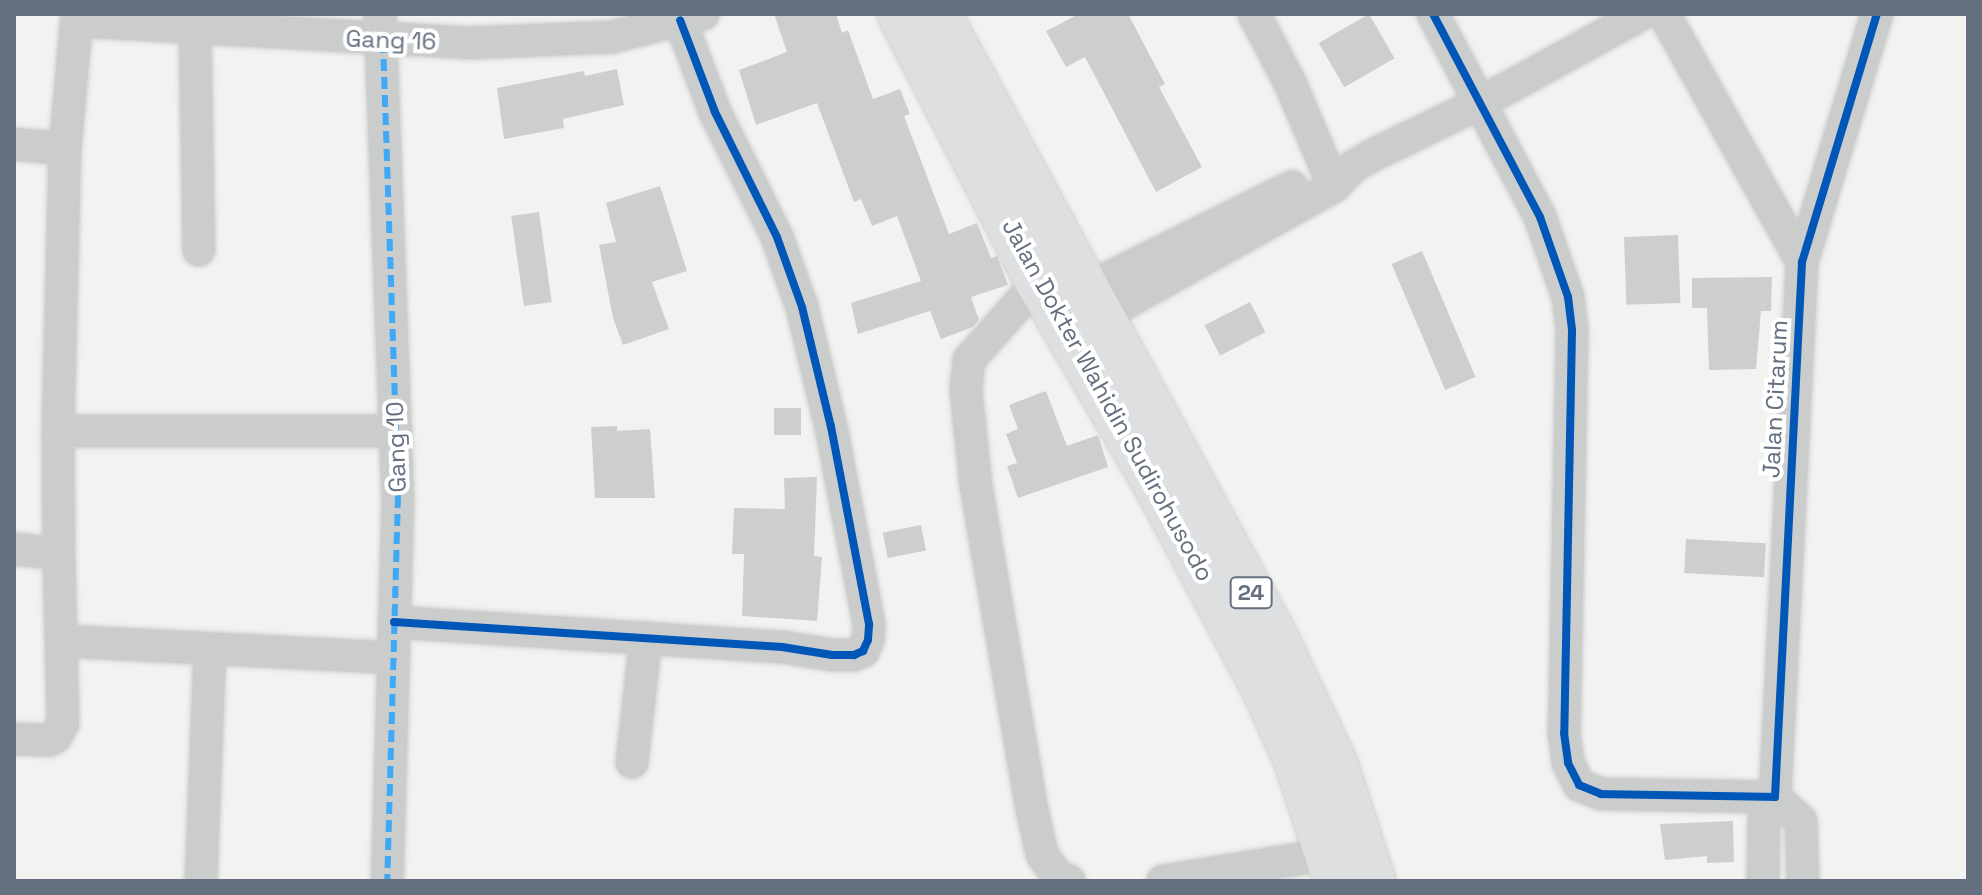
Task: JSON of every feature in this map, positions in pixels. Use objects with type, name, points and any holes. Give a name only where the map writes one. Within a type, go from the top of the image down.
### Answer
[{"type":"highway","name":"Jalan Dokter Wahidin Sudirohusodo","points":[[900,14],[1070,305],[1184,473],[1273,633],[1335,764],[1373,881]]},
{"type":"highway","name":"Jalan Dokter Wahidin Sudirohusodo","points":[[938,14],[1070,305],[1165,500],[1265,690],[1297,762],[1333,867]]},
{"type":"street","points":[[1254,14],[1338,173]]},
{"type":"street","points":[[1433,14],[1540,217],[1568,297],[1572,331],[1564,733],[1568,763],[1579,785],[1601,794],[1775,797],[1801,821],[1803,881]]},
{"type":"street","points":[[1069,881],[1057,876],[1042,854],[1032,809],[976,486],[966,390],[969,360],[1070,305],[1480,103],[1642,14]]},
{"type":"street","points":[[1664,14],[1802,262]]},
{"type":"street","name":"Jalan Citarum","points":[[1763,881],[1764,820],[1775,797],[1802,262],[1877,14]]},
{"type":"street","points":[[394,622],[854,655],[863,651],[869,624],[831,427],[802,307],[777,237],[715,112],[692,17]]},
{"type":"street","name":"Gang 16","points":[[77,18],[195,29],[381,28],[468,43],[612,37],[692,17]]},
{"type":"street","points":[[14,739],[49,740],[61,730],[58,431],[65,149],[77,18]]},
{"type":"street","name":"Gang 10","points":[[381,28],[398,496],[387,881]]},
{"type":"street","points":[[195,29],[199,250]]},
{"type":"street","points":[[14,144],[65,149]]},
{"type":"street","points":[[58,431],[396,431]]},
{"type":"street","points":[[14,549],[59,554]]},
{"type":"street","points":[[632,762],[646,638]]},
{"type":"street","points":[[61,641],[393,658]]},
{"type":"street","points":[[201,881],[210,651]]},
{"type":"street","points":[[1163,881],[1333,867]]},
{"type":"building","points":[[774,14],[836,14],[842,33],[848,30],[873,99],[900,89],[910,114],[904,116],[949,234],[977,223],[991,258],[997,256],[1008,285],[971,297],[979,320],[973,327],[941,339],[930,311],[858,334],[851,303],[921,281],[897,216],[872,226],[861,199],[854,202],[817,103],[756,125],[739,70],[787,52]]},
{"type":"building","points":[[1079,14],[1128,14],[1165,84],[1159,87],[1202,167],[1156,192],[1085,57],[1066,67],[1046,31]]},
{"type":"building","points":[[1369,14],[1394,58],[1344,87],[1319,43]]},
{"type":"building","points":[[617,69],[624,105],[563,119],[564,128],[504,139],[497,88],[584,71],[585,76]]},
{"type":"building","points":[[660,186],[687,271],[652,282],[669,329],[623,345],[613,318],[599,245],[616,242],[606,203]]},
{"type":"building","points":[[539,212],[552,302],[524,306],[511,216]]},
{"type":"building","points":[[1678,235],[1680,303],[1626,305],[1624,237]]},
{"type":"building","points":[[1422,251],[1476,377],[1445,390],[1392,264]]},
{"type":"building","points":[[1772,277],[1771,311],[1761,311],[1756,369],[1709,370],[1707,308],[1692,308],[1692,278]]},
{"type":"building","points":[[1250,302],[1265,332],[1220,355],[1205,325]]},
{"type":"building","points":[[1046,391],[1067,446],[1098,435],[1108,467],[1018,498],[1007,466],[1017,463],[1006,434],[1018,429],[1009,405]]},
{"type":"building","points":[[774,408],[801,408],[801,435],[774,435]]},
{"type":"building","points":[[617,426],[617,431],[650,429],[655,498],[595,498],[591,427]]},
{"type":"building","points":[[817,477],[814,556],[822,557],[817,621],[742,616],[744,554],[732,554],[734,508],[785,509],[784,478]]},
{"type":"building","points":[[921,525],[926,551],[888,558],[883,532]]},
{"type":"building","points":[[1686,539],[1766,543],[1764,577],[1684,573]]},
{"type":"building","points":[[1733,821],[1734,862],[1707,863],[1707,856],[1665,860],[1660,824]]},
{"type":"marked path","points":[[383,41],[398,496],[387,881]]},
{"type":"cycle path","points":[[1433,14],[1540,217],[1568,297],[1572,331],[1564,733],[1568,763],[1579,785],[1601,794],[1775,797],[1802,262],[1877,14]]},
{"type":"cycle path","points":[[394,622],[782,647],[832,655],[854,655],[863,651],[868,640],[869,624],[831,427],[802,307],[777,237],[715,112],[680,20]]}]
